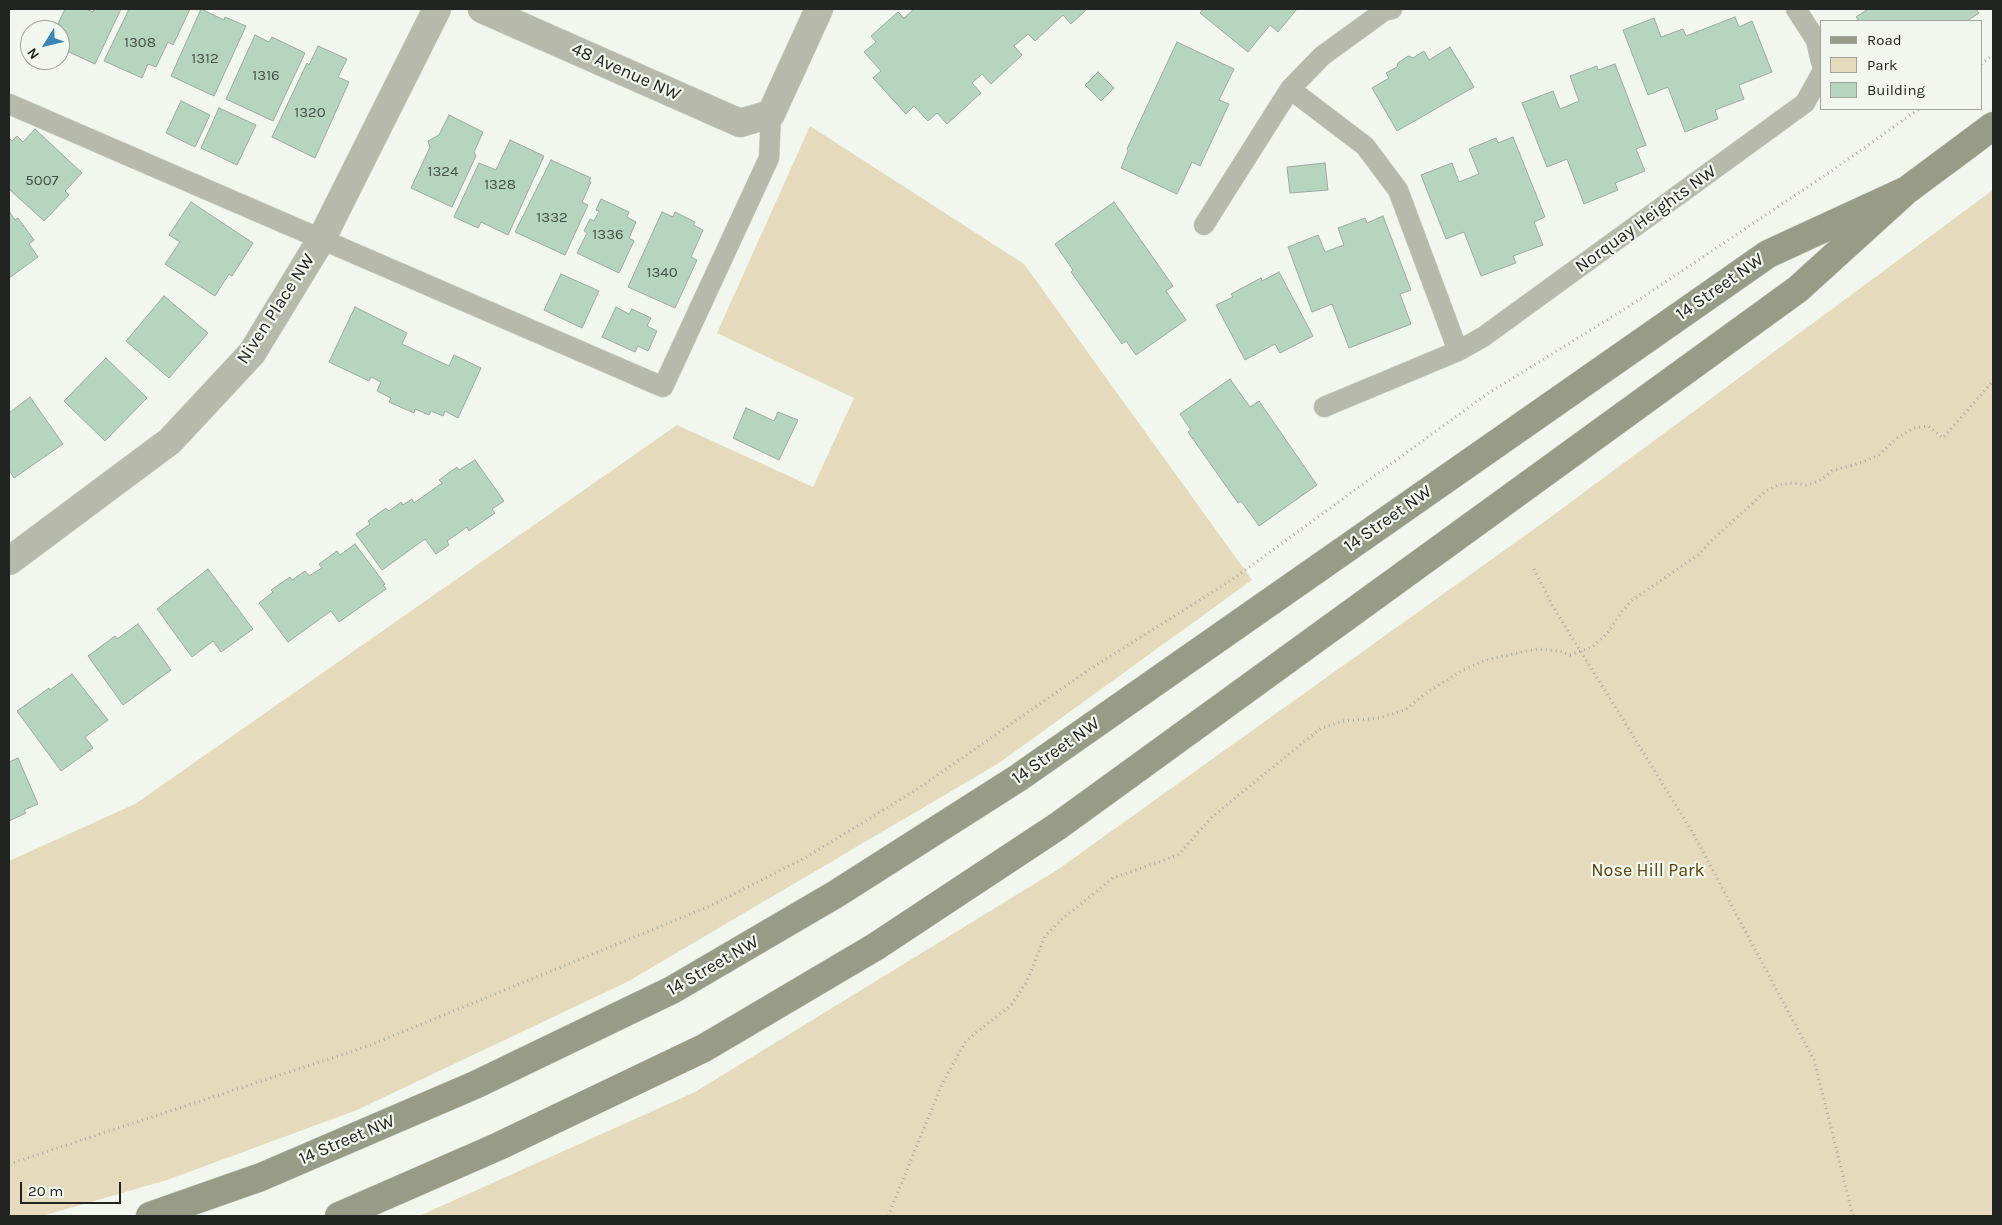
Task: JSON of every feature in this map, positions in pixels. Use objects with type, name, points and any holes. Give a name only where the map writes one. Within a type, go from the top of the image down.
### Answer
[{"type":"main road","name":"14 Street NW","points":[[339,1216],[497,1147],[704,1048],[875,947],[1058,826],[1798,289],[1907,190],[1993,126]]},
{"type":"main road","name":"14 Street NW","points":[[150,1216],[261,1177],[475,1084],[672,990],[828,899],[1018,778],[1768,254],[1907,190]]},
{"type":"street","name":"Niven Place NW","points":[[9,561],[170,441],[252,353],[322,238],[437,9]]},
{"type":"street","name":"48 Avenue NW","points":[[482,9],[740,123],[771,114]]},
{"type":"street","points":[[771,114],[819,9]]},
{"type":"lane","points":[[1204,225],[1290,89],[1322,56],[1384,11],[1392,9]]},
{"type":"lane","points":[[1796,9],[1816,40],[1820,58]]},
{"type":"lane","name":"Norquay Heights NW","points":[[1324,407],[1458,351],[1483,337],[1805,103],[1820,76]]},
{"type":"lane","points":[[1290,89],[1365,146],[1398,190],[1458,351]]},
{"type":"lane","points":[[9,104],[322,238],[663,388],[769,158],[771,114]]},
{"type":"path","points":[[1982,63],[1993,55]]},
{"type":"path","points":[[9,1164],[368,1046],[710,906],[803,859],[916,790],[1090,669],[1230,581],[1487,394],[1628,308],[1830,172],[1918,110]]},
{"type":"path","points":[[888,1216],[943,1082],[966,1041],[1012,1004],[1027,981],[1045,936],[1062,919],[1113,878],[1178,855],[1212,817],[1321,728],[1344,721],[1379,718],[1405,710],[1429,691],[1463,670],[1485,660],[1537,649],[1560,651],[1570,655],[1592,647],[1607,634],[1622,612],[1634,599],[1698,555],[1766,491],[1778,485],[1792,483],[1806,485],[1818,481],[1832,472],[1864,462],[1879,455],[1898,438],[1914,428],[1928,426],[1943,438],[1993,380]]},
{"type":"path","points":[[1534,569],[1555,610],[1693,832],[1814,1060],[1854,1216]]},
{"type":"green space","points":[[810,126],[1024,264],[1252,580],[999,763],[627,982],[357,1110],[167,1180],[42,1216],[9,1216],[9,861],[135,804],[677,425],[813,487],[854,398],[717,333]]},
{"type":"green space","name":"Nose Hill Park","points":[[1993,190],[1993,1216],[419,1216],[695,1092],[1057,870],[1544,522]]},
{"type":"building","points":[[65,9],[86,9],[93,12],[94,9],[121,9],[95,64],[70,53],[70,20],[60,20]]},
{"type":"building","points":[[129,9],[190,9],[173,45],[168,42],[156,67],[148,64],[142,78],[104,61]]},
{"type":"building","points":[[201,9],[224,20],[225,17],[246,26],[214,96],[171,76]]},
{"type":"building","points":[[914,9],[1087,9],[1071,24],[1063,15],[1035,41],[1028,34],[1014,46],[1022,55],[991,84],[982,74],[972,83],[981,93],[947,124],[937,113],[928,121],[914,106],[906,114],[873,78],[881,71],[864,52],[876,42],[871,36],[898,12],[904,18]]},
{"type":"building","points":[[1203,9],[1297,9],[1278,32],[1270,25],[1248,52],[1200,13]]},
{"type":"building","points":[[1868,9],[1976,9],[1979,13],[1968,20],[1858,20],[1856,17]]},
{"type":"building","points":[[1735,17],[1739,27],[1752,21],[1772,72],[1739,85],[1744,99],[1715,110],[1718,119],[1685,132],[1668,87],[1648,95],[1623,30],[1654,18],[1661,37],[1683,29],[1686,36]]},
{"type":"building","points":[[255,35],[269,42],[272,37],[305,53],[273,121],[226,99]]},
{"type":"building","points":[[1177,42],[1234,69],[1219,100],[1229,104],[1200,166],[1192,162],[1177,194],[1121,168],[1128,151],[1127,149]]},
{"type":"building","points":[[318,46],[347,59],[338,77],[349,82],[315,158],[272,137],[307,63],[309,65]]},
{"type":"building","points":[[1450,47],[1474,87],[1397,131],[1372,88],[1389,78],[1386,73],[1397,67],[1398,63],[1408,56],[1413,58],[1424,51],[1429,60]]},
{"type":"building","points":[[1615,64],[1646,145],[1636,149],[1645,171],[1615,183],[1618,190],[1584,204],[1567,159],[1547,167],[1522,103],[1553,91],[1560,109],[1579,101],[1570,76],[1597,66],[1598,70]]},
{"type":"building","points":[[1098,72],[1114,88],[1101,101],[1085,85]]},
{"type":"building","points":[[181,101],[210,115],[195,147],[166,133]]},
{"type":"building","points":[[219,108],[256,125],[237,165],[201,148]]},
{"type":"building","points":[[449,115],[483,132],[474,152],[476,156],[452,207],[411,188],[430,147],[428,141],[439,135]]},
{"type":"building","points":[[35,129],[82,173],[65,191],[69,195],[44,221],[9,189],[9,138],[12,141],[17,136],[23,142]]},
{"type":"building","points":[[1513,137],[1545,217],[1534,222],[1543,245],[1513,256],[1516,263],[1481,276],[1464,232],[1446,239],[1421,175],[1452,163],[1459,182],[1479,174],[1469,149],[1496,138],[1498,143]]},
{"type":"building","points":[[510,140],[544,156],[508,235],[481,222],[478,228],[454,217],[479,163],[496,170]]},
{"type":"building","points":[[551,160],[591,178],[582,202],[588,205],[565,255],[515,232]]},
{"type":"building","points":[[1325,163],[1328,190],[1290,193],[1287,167]]},
{"type":"building","points":[[601,199],[629,212],[627,217],[636,222],[629,238],[634,241],[619,273],[577,253],[587,233],[584,231],[590,219],[594,221],[599,211],[596,210]]},
{"type":"building","points":[[191,202],[253,243],[232,276],[229,274],[215,296],[165,264],[180,242],[169,235]]},
{"type":"building","points":[[1114,202],[1173,286],[1166,291],[1186,320],[1136,355],[1126,341],[1122,344],[1071,272],[1073,270],[1055,244]]},
{"type":"building","points":[[9,211],[15,220],[18,218],[34,240],[29,244],[38,257],[9,278]]},
{"type":"building","points":[[662,212],[673,217],[675,212],[695,222],[693,225],[703,230],[691,257],[697,260],[675,308],[628,287]]},
{"type":"building","points":[[1383,216],[1411,290],[1400,294],[1411,324],[1349,348],[1332,304],[1312,312],[1288,247],[1318,235],[1325,252],[1344,245],[1338,228],[1365,218],[1367,223]]},
{"type":"building","points":[[1279,272],[1313,336],[1280,353],[1275,344],[1245,360],[1216,305],[1233,297],[1231,294],[1261,278],[1262,281]]},
{"type":"building","points":[[561,274],[599,291],[582,328],[544,310]]},
{"type":"building","points":[[164,296],[208,333],[169,378],[126,341]]},
{"type":"building","points":[[355,307],[407,333],[402,344],[449,366],[454,355],[481,368],[458,418],[445,411],[443,416],[431,411],[429,415],[415,409],[414,413],[389,402],[391,398],[377,391],[381,382],[371,377],[369,381],[329,362]]},
{"type":"building","points":[[616,307],[629,314],[632,309],[651,318],[647,326],[657,331],[648,351],[638,346],[635,352],[602,337]]},
{"type":"building","points":[[106,358],[147,398],[105,441],[64,401]]},
{"type":"building","points":[[1230,379],[1250,407],[1259,401],[1317,485],[1259,526],[1241,501],[1238,503],[1188,432],[1191,430],[1180,414]]},
{"type":"building","points":[[30,397],[63,444],[14,478],[9,470],[9,413]]},
{"type":"building","points":[[746,408],[774,421],[778,412],[798,420],[779,460],[733,438]]},
{"type":"building","points":[[475,460],[504,501],[492,509],[495,513],[469,531],[467,527],[447,541],[449,545],[436,554],[425,539],[382,570],[356,534],[370,524],[368,521],[386,508],[389,511],[401,502],[403,505],[412,499],[414,503],[442,483],[439,480],[457,467],[459,470]]},
{"type":"building","points":[[355,544],[385,584],[383,585],[386,589],[339,622],[331,611],[288,642],[259,603],[273,592],[271,590],[290,577],[292,580],[305,571],[309,576],[322,568],[319,564],[337,551],[340,555]]},
{"type":"building","points":[[208,569],[253,629],[221,652],[213,641],[192,657],[157,609]]},
{"type":"building","points":[[138,624],[171,670],[123,705],[88,656],[115,636],[117,639]]},
{"type":"building","points":[[72,674],[108,720],[85,737],[93,748],[61,771],[17,711]]},
{"type":"building","points":[[18,758],[38,804],[24,810],[26,813],[9,821],[9,762]]}]
